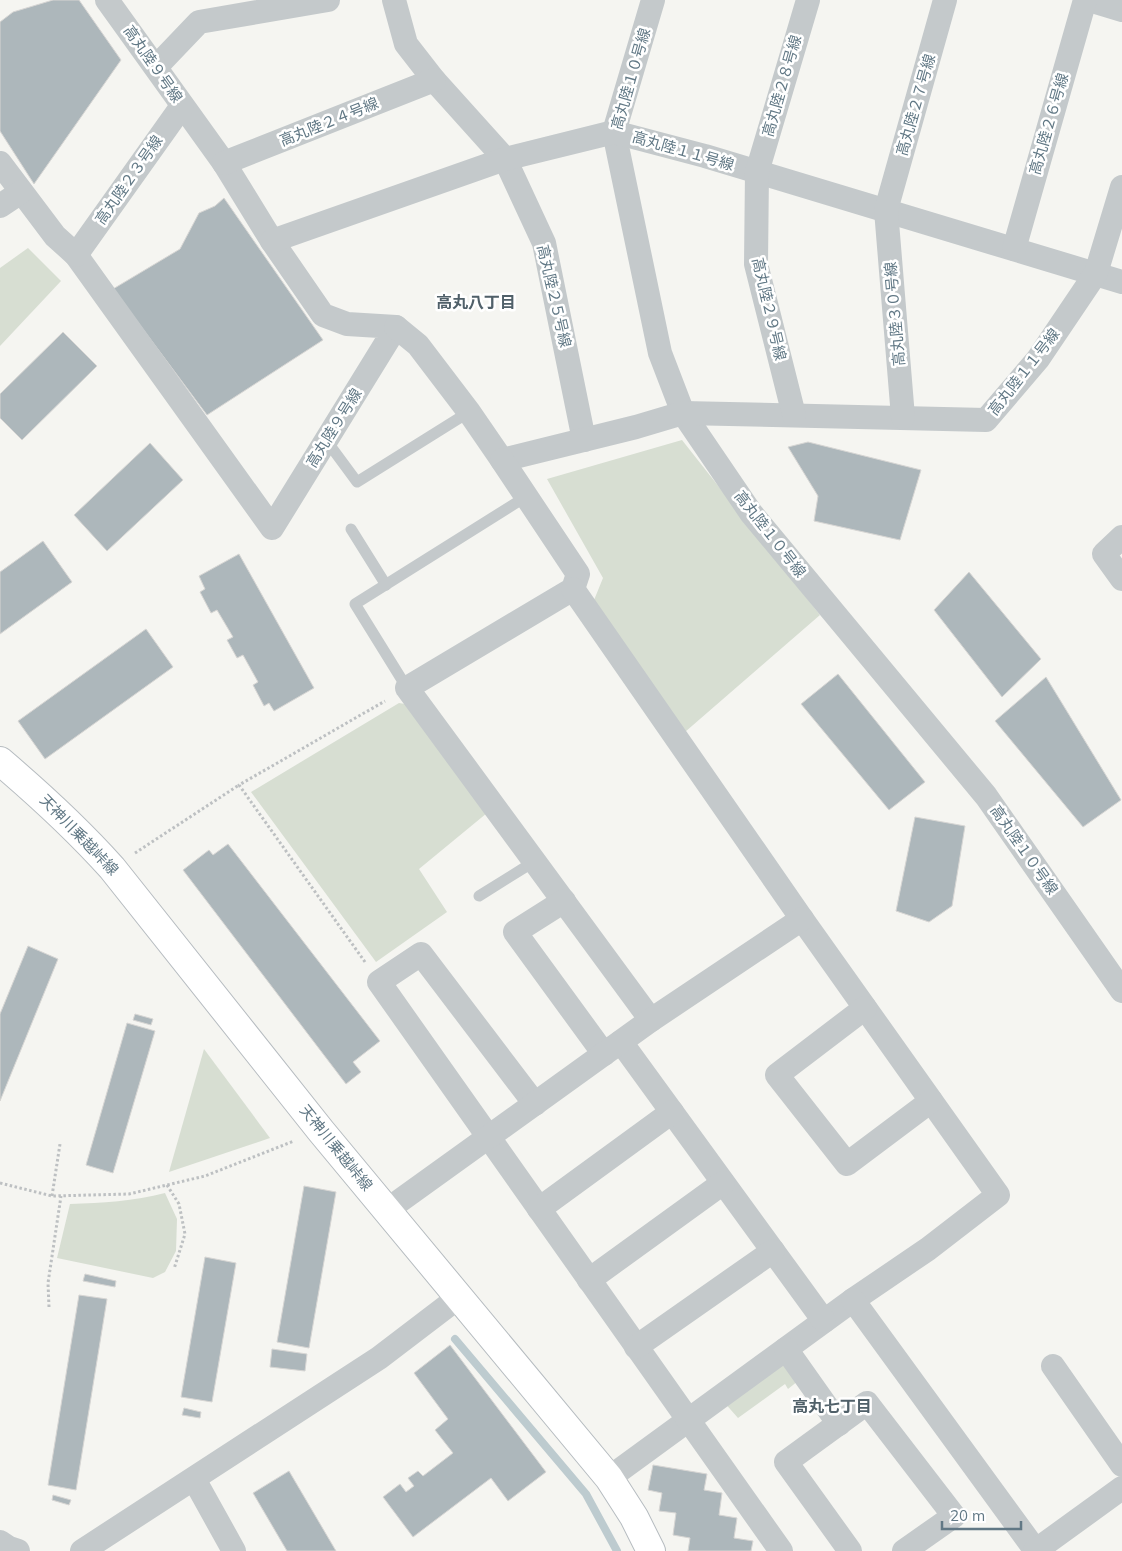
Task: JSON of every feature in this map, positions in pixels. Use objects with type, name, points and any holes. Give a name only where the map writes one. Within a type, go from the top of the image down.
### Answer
[{"type":"street","name":"高丸陸９号線","points":[[0,163],[55,236],[76,255],[272,528],[396,328],[348,324],[323,315],[272,241],[224,163],[107,0]]},
{"type":"street","points":[[156,67],[199,22],[328,0]]},
{"type":"street","name":"高丸陸２５号線","points":[[394,0],[406,44],[434,80],[505,158],[544,243],[584,440]]},
{"type":"street","name":"高丸陸１０号線","points":[[653,0],[614,132],[660,353],[683,413],[751,512],[986,796],[1122,991]]},
{"type":"street","name":"高丸陸２８号線","points":[[757,172],[808,0]]},
{"type":"street","name":"高丸陸２７号線","points":[[886,210],[945,0]]},
{"type":"street","name":"高丸陸２６号線","points":[[1014,249],[1085,0]]},
{"type":"street","points":[[1089,0],[1122,10]]},
{"type":"street","name":"高丸陸２４号線","points":[[224,163],[434,80]]},
{"type":"street","name":"高丸陸２３号線","points":[[76,255],[182,106]]},
{"type":"street","name":"高丸陸１１号線","points":[[272,241],[505,158],[614,132],[886,210],[1122,282]]},
{"type":"street","name":"高丸陸２９号線","points":[[757,172],[756,264],[794,415]]},
{"type":"street","name":"高丸陸１１号線","points":[[502,460],[636,427],[683,413],[986,420],[1038,359],[1096,273],[1122,187]]},
{"type":"street","points":[[0,206],[21,192]]},
{"type":"street","name":"高丸陸３０号線","points":[[886,210],[904,417]]},
{"type":"street","points":[[396,328],[418,345],[469,412],[578,574],[573,589],[408,688],[651,1020]]},
{"type":"street","points":[[1122,537],[1104,554],[1122,578]]},
{"type":"street","points":[[573,589],[802,919],[998,1195],[928,1249],[853,1300],[609,1478]]},
{"type":"street","name":"天神川乗越峠線","points":[[0,761],[69,822],[112,868],[321,1130],[609,1478],[634,1517],[651,1551]]},
{"type":"street","points":[[564,901],[515,932],[612,1048],[672,1112],[824,1321]]},
{"type":"street","points":[[387,1210],[651,1020],[802,919]]},
{"type":"street","points":[[535,1104],[421,954],[379,982],[781,1551]]},
{"type":"street","points":[[865,1008],[777,1076],[847,1164],[931,1101]]},
{"type":"street","points":[[539,1209],[672,1112]]},
{"type":"street","points":[[589,1280],[723,1182]]},
{"type":"street","points":[[636,1347],[773,1251]]},
{"type":"street","points":[[82,1551],[378,1358],[459,1297]]},
{"type":"street","points":[[853,1300],[1035,1551],[1122,1488]]},
{"type":"street","points":[[786,1349],[839,1424]]},
{"type":"street","points":[[1053,1366],[1122,1465]]},
{"type":"street","points":[[850,1551],[786,1462],[867,1403],[954,1516],[904,1551]]},
{"type":"street","points":[[194,1478],[234,1551]]},
{"type":"street","points":[[0,1542],[18,1551]]},
{"type":"lane","points":[[326,440],[357,482],[469,412]]},
{"type":"lane","points":[[408,688],[355,604],[527,496]]},
{"type":"lane","points":[[351,529],[386,585]]},
{"type":"lane","points":[[480,896],[535,861]]},
{"type":"path","points":[[112,868],[239,785],[408,688]]},
{"type":"path","points":[[239,785],[379,982]]},
{"type":"path","points":[[0,1183],[52,1196],[128,1194],[205,1176],[321,1130]]},
{"type":"path","points":[[52,1196],[60,1144]]},
{"type":"path","points":[[167,1185],[179,1204],[185,1234],[174,1269]]},
{"type":"path","points":[[49,1307],[48,1283],[61,1196]]},
{"type":"shaded area","points":[[28,248],[61,281],[0,346],[0,268]]},
{"type":"shaded area","points":[[682,440],[820,615],[685,732],[592,605],[603,578],[547,479]]},
{"type":"shaded area","points":[[399,703],[411,705],[487,813],[419,869],[447,912],[376,962],[251,792]]},
{"type":"shaded area","points":[[204,1049],[270,1138],[169,1172]]},
{"type":"shaded area","points":[[165,1193],[177,1219],[176,1251],[165,1272],[153,1278],[57,1258],[70,1204],[118,1201]]},
{"type":"shaded area","points":[[781,1358],[798,1381],[788,1389],[785,1384],[738,1418],[723,1401]]},
{"type":"building","points":[[53,0],[79,0],[121,60],[34,184],[0,131],[0,22],[13,12]]},
{"type":"building","points":[[224,198],[323,340],[207,415],[113,289],[180,249],[199,213],[215,206]]},
{"type":"building","points":[[63,332],[97,366],[22,440],[0,418],[0,394]]},
{"type":"building","points":[[808,442],[921,470],[900,540],[814,521],[818,496],[788,447]]},
{"type":"building","points":[[150,443],[183,480],[107,551],[74,515]]},
{"type":"building","points":[[43,541],[72,582],[0,634],[0,572]]},
{"type":"building","points":[[239,554],[314,688],[274,711],[269,703],[264,706],[253,685],[258,682],[243,655],[237,658],[227,640],[233,637],[217,610],[211,613],[200,592],[205,589],[199,576]]},
{"type":"building","points":[[969,572],[1041,659],[1002,697],[934,610]]},
{"type":"building","points":[[146,629],[173,667],[45,759],[18,721]]},
{"type":"building","points":[[838,674],[925,782],[889,810],[801,704]]},
{"type":"building","points":[[1046,677],[1121,800],[1083,827],[995,721]]},
{"type":"building","points":[[915,817],[965,826],[952,906],[929,922],[896,911]]},
{"type":"building","points":[[228,844],[380,1041],[353,1062],[361,1072],[346,1084],[183,870],[209,850],[213,855]]},
{"type":"building","points":[[28,946],[58,959],[0,1101],[0,1014]]},
{"type":"building","points":[[135,1014],[153,1019],[151,1025],[133,1020]]},
{"type":"building","points":[[127,1023],[155,1031],[113,1173],[86,1165]]},
{"type":"building","points":[[304,1186],[336,1192],[309,1348],[277,1342]]},
{"type":"building","points":[[205,1257],[236,1263],[212,1402],[181,1397]]},
{"type":"building","points":[[85,1274],[116,1281],[115,1287],[83,1281]]},
{"type":"building","points":[[79,1295],[107,1299],[76,1490],[48,1485]]},
{"type":"building","points":[[450,1345],[546,1472],[508,1501],[491,1478],[413,1537],[383,1497],[400,1484],[406,1492],[414,1486],[408,1478],[418,1471],[423,1476],[453,1453],[435,1430],[448,1419],[414,1373]]},
{"type":"building","points":[[272,1349],[307,1354],[305,1371],[270,1367]]},
{"type":"building","points":[[184,1408],[201,1412],[200,1418],[182,1415]]},
{"type":"building","points":[[653,1465],[707,1474],[704,1490],[722,1493],[719,1515],[737,1518],[734,1538],[753,1541],[751,1551],[688,1551],[690,1538],[673,1535],[676,1513],[659,1511],[662,1493],[648,1490]]},
{"type":"building","points":[[289,1471],[336,1551],[287,1551],[253,1493]]},
{"type":"building","points":[[53,1495],[71,1500],[69,1505],[52,1500]]},
{"type":"waterway","points":[[455,1339],[586,1494],[617,1551]]},
{"type":"district","name":"高丸八丁目","points":[[476,302]]},
{"type":"district","name":"高丸七丁目","points":[[832,1406]]}]
